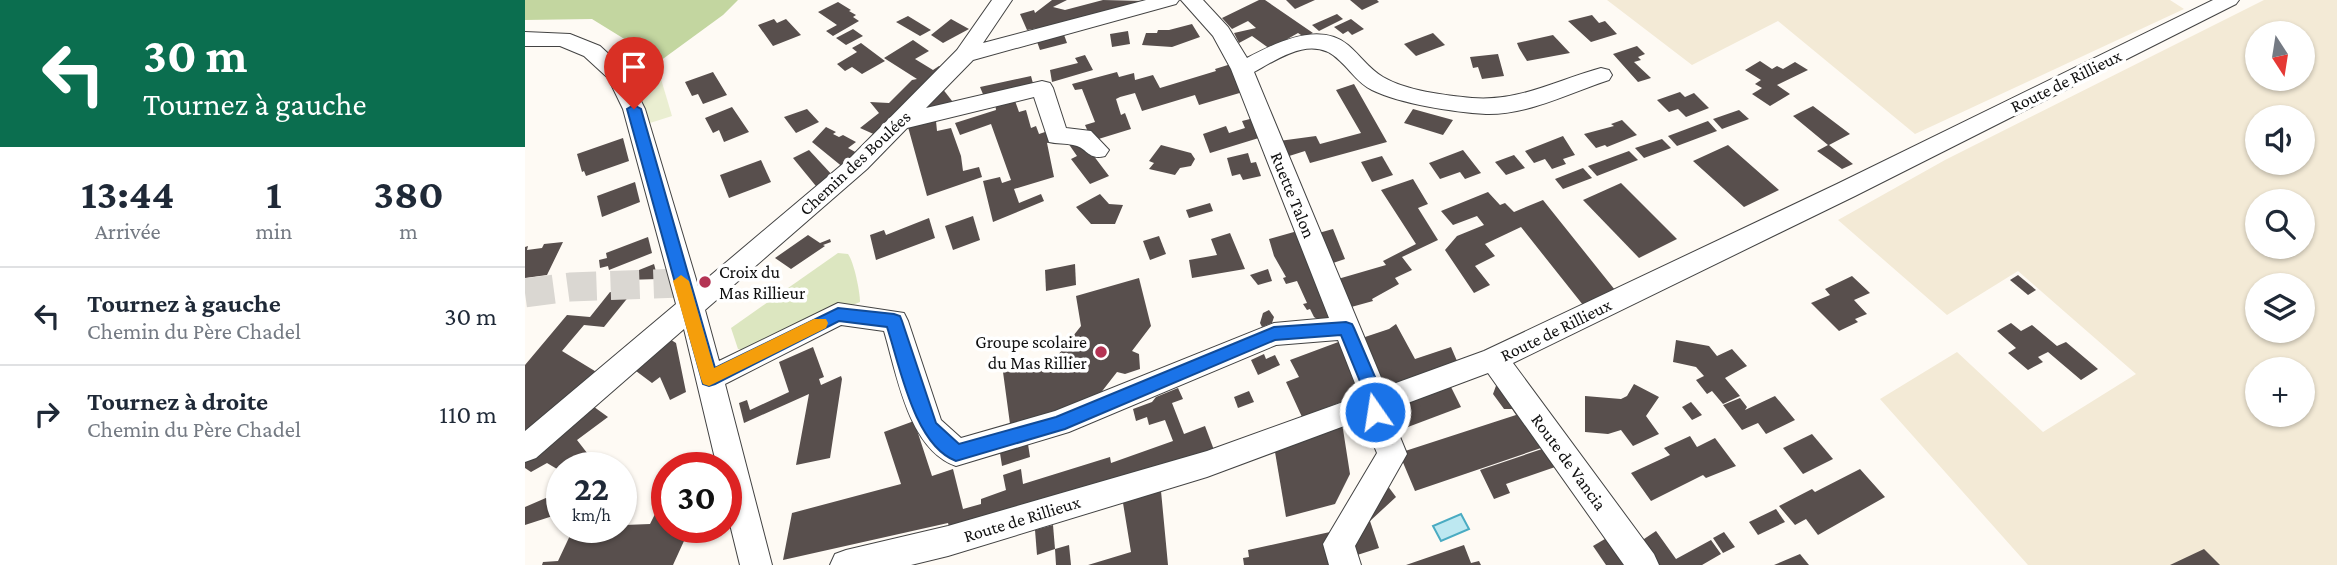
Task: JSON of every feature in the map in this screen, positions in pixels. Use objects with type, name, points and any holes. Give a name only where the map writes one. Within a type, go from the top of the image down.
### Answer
[{"type":"street","name":"Chemin des Boulées","points":[[583,400],[859,163],[965,55],[1002,0]]},
{"type":"street","points":[[965,55],[1169,0]]},
{"type":"street","name":"Ruette Talon","points":[[1191,0],[1214,20],[1226,36],[1242,69],[1372,391],[1371,402],[1392,454],[1339,544],[1345,565]]},
{"type":"street","name":"Route de Rillieux","points":[[846,565],[948,541],[1207,464],[1494,359],[1846,190],[2229,0]]},
{"type":"street","points":[[525,39],[563,39],[592,51],[617,74],[634,109],[709,379],[756,565]]},
{"type":"street","points":[[1242,69],[1296,42],[1322,42],[1342,48],[1365,76],[1386,88],[1472,104],[1513,104],[1601,75]]},
{"type":"street","points":[[899,122],[1042,88],[1057,136],[1083,137],[1097,150]]},
{"type":"street","points":[[709,379],[838,314],[894,321],[929,427],[956,453],[1059,424],[1274,334],[1346,328]]},
{"type":"street","name":"Route de Vancia","points":[[1494,359],[1643,565]]},
{"type":"street","points":[[525,449],[583,400]]},
{"type":"shaded area","points":[[1607,0],[2170,0],[2184,9],[1915,134],[1778,21],[1692,65]]},
{"type":"shaded area","points":[[2264,0],[2337,0],[2337,565],[2028,565],[1880,399],[1957,352],[2043,432],[2136,374],[2018,271],[1947,315],[1838,220],[1945,160]]},
{"type":"green space","points":[[525,0],[738,0],[723,15],[660,61],[592,19],[525,20]]},
{"type":"green space","points":[[661,79],[672,116],[650,123],[636,86]]},
{"type":"green space","points":[[838,253],[848,254],[850,258],[860,302],[742,350],[738,349],[731,328]]},
{"type":"water","points":[[1461,514],[1469,529],[1441,541],[1433,526]]},
{"type":"building","points":[[1052,0],[1067,0],[1053,7],[1065,10],[1103,0],[1145,1],[1061,24],[1027,30],[1020,14],[1034,10],[1035,13]]},
{"type":"building","points":[[1259,0],[1265,0],[1313,33],[1304,37],[1298,33],[1270,49],[1252,36],[1239,43],[1234,33],[1256,28],[1248,21],[1232,29],[1222,18]]},
{"type":"building","points":[[1286,0],[1315,0],[1295,9]]},
{"type":"building","points":[[1350,0],[1377,0],[1379,2],[1362,10]]},
{"type":"building","points":[[838,2],[851,10],[849,11],[856,15],[853,17],[859,21],[833,36],[826,31],[837,25],[818,12]]},
{"type":"building","points":[[1337,14],[1343,19],[1319,31],[1312,25]]},
{"type":"building","points":[[1592,15],[1599,23],[1605,21],[1617,34],[1591,42],[1568,21]]},
{"type":"building","points":[[908,16],[931,30],[920,36],[896,22]]},
{"type":"building","points":[[774,19],[777,23],[786,19],[801,35],[773,46],[758,25]]},
{"type":"building","points":[[951,19],[969,29],[943,43],[931,35]]},
{"type":"building","points":[[1351,19],[1364,29],[1352,35],[1348,31],[1343,34],[1334,27]]},
{"type":"building","points":[[1192,24],[1200,37],[1172,47],[1142,45],[1146,33],[1157,33],[1158,30]]},
{"type":"building","points":[[853,29],[863,36],[846,45],[836,38]]},
{"type":"building","points":[[1128,31],[1130,44],[1112,47],[1110,34]]},
{"type":"building","points":[[1063,32],[1067,43],[1040,50],[1036,39]]},
{"type":"building","points":[[1433,33],[1445,45],[1416,56],[1404,44]]},
{"type":"building","points":[[1553,35],[1570,53],[1527,61],[1517,43]]},
{"type":"building","points":[[913,40],[929,51],[915,59],[933,70],[939,66],[946,69],[878,136],[860,128],[879,113],[870,102],[889,103],[912,80],[917,79],[884,58]]},
{"type":"building","points":[[861,43],[885,61],[862,74],[852,67],[845,71],[837,64],[857,52],[852,48]]},
{"type":"building","points":[[1637,46],[1645,54],[1638,57],[1641,60],[1634,62],[1651,78],[1638,82],[1613,54]]},
{"type":"building","points":[[1498,54],[1504,76],[1482,79],[1478,67],[1473,68],[1470,57]]},
{"type":"building","points":[[1085,55],[1093,70],[1052,82],[1050,70],[1078,63],[1075,58]]},
{"type":"building","points":[[1760,61],[1772,69],[1777,66],[1783,69],[1795,62],[1808,70],[1777,85],[1790,94],[1770,106],[1752,94],[1762,88],[1755,84],[1761,80],[1745,70]]},
{"type":"building","points":[[1231,64],[1243,92],[1199,105],[1195,95],[1142,111],[1135,93],[1120,97],[1116,99],[1121,115],[1125,113],[1131,129],[1092,141],[1085,125],[1095,122],[1082,89],[1075,90],[1072,84],[1117,72],[1119,77],[1134,73],[1135,80],[1153,75],[1160,88]]},
{"type":"building","points":[[713,72],[727,95],[703,104],[698,94],[692,96],[685,82]]},
{"type":"building","points":[[1031,76],[1034,87],[985,99],[980,87]]},
{"type":"building","points":[[1354,84],[1387,142],[1310,163],[1305,151],[1286,157],[1279,141],[1316,136],[1320,144],[1361,133],[1336,90]]},
{"type":"building","points":[[942,88],[956,106],[919,116]]},
{"type":"building","points":[[1680,92],[1685,97],[1694,93],[1709,108],[1686,117],[1678,109],[1669,112],[1657,100]]},
{"type":"building","points":[[1014,98],[1019,112],[1026,110],[1031,128],[1036,126],[1039,134],[1048,131],[1052,142],[1047,143],[1054,177],[1014,189],[1019,203],[1041,194],[1044,201],[993,222],[983,181],[1000,177],[1002,183],[1011,180],[991,124],[960,135],[955,123],[996,110],[995,102]]},
{"type":"building","points":[[1813,106],[1850,134],[1829,145],[1853,164],[1842,169],[1817,151],[1828,145],[1793,116]]},
{"type":"building","points":[[732,107],[749,132],[724,142],[719,130],[713,133],[705,118]]},
{"type":"building","points":[[807,109],[819,122],[796,133],[784,117]]},
{"type":"building","points":[[1413,109],[1453,120],[1443,135],[1404,123]]},
{"type":"building","points":[[1739,110],[1749,119],[1722,129],[1713,119]]},
{"type":"building","points":[[1254,118],[1262,137],[1210,153],[1203,134],[1226,126],[1229,133],[1245,128],[1242,121]]},
{"type":"building","points":[[1622,120],[1637,135],[1607,147],[1605,145],[1596,148],[1584,134],[1614,126],[1611,124]]},
{"type":"building","points":[[936,121],[937,131],[951,128],[961,156],[963,171],[979,167],[982,177],[927,196],[908,127]]},
{"type":"building","points":[[1708,121],[1717,131],[1677,146],[1668,136]]},
{"type":"building","points":[[826,127],[836,132],[833,134],[839,137],[843,135],[856,142],[848,148],[859,154],[844,168],[812,142]]},
{"type":"building","points":[[1563,136],[1575,155],[1563,159],[1566,164],[1552,169],[1545,159],[1534,163],[1525,151]]},
{"type":"building","points":[[623,138],[629,161],[586,176],[584,171],[582,172],[577,154]]},
{"type":"building","points":[[1662,139],[1671,148],[1644,158],[1635,148]]},
{"type":"building","points":[[1076,141],[1090,151],[1109,176],[1090,184],[1071,159],[1077,156],[1068,143]]},
{"type":"building","points":[[1161,145],[1191,153],[1195,159],[1191,166],[1180,168],[1175,175],[1149,169],[1154,163],[1149,161]]},
{"type":"building","points":[[1728,145],[1779,190],[1744,207],[1693,161]]},
{"type":"building","points":[[809,150],[834,177],[820,191],[793,158]]},
{"type":"building","points":[[1463,150],[1481,173],[1465,179],[1460,172],[1440,179],[1429,163]]},
{"type":"building","points":[[1629,151],[1638,160],[1597,176],[1588,166]]},
{"type":"building","points":[[1248,153],[1251,163],[1256,162],[1261,176],[1243,180],[1240,174],[1232,176],[1227,158]]},
{"type":"building","points":[[1514,155],[1525,168],[1506,175],[1495,162]]},
{"type":"building","points":[[1382,156],[1393,175],[1372,182],[1361,162]]},
{"type":"building","points":[[761,160],[771,182],[729,198],[720,175]]},
{"type":"building","points":[[1583,168],[1592,178],[1563,189],[1555,179]]},
{"type":"building","points":[[1413,179],[1428,204],[1418,208],[1438,240],[1402,257],[1412,270],[1395,278],[1399,284],[1372,299],[1373,301],[1344,309],[1331,281],[1386,265],[1383,261],[1416,244],[1381,190]]},
{"type":"building","points":[[635,182],[640,202],[602,217],[597,196]]},
{"type":"building","points":[[1621,183],[1677,239],[1639,258],[1583,200]]},
{"type":"building","points":[[1488,192],[1500,205],[1505,203],[1514,212],[1543,200],[1615,290],[1583,305],[1521,227],[1485,244],[1495,256],[1475,266],[1490,285],[1474,293],[1445,250],[1457,236],[1484,225],[1477,216],[1453,225],[1441,211]]},
{"type":"building","points":[[1100,194],[1109,204],[1123,205],[1115,224],[1091,224],[1076,207]]},
{"type":"building","points":[[1210,203],[1213,211],[1189,218],[1186,210]]},
{"type":"building","points":[[973,216],[980,240],[953,250],[945,226]]},
{"type":"building","points":[[929,218],[935,238],[876,260],[870,235],[884,230],[886,235]]},
{"type":"building","points":[[1333,229],[1345,259],[1330,264],[1315,234]]},
{"type":"building","points":[[1301,230],[1335,318],[1320,321],[1310,309],[1307,310],[1303,304],[1307,303],[1297,281],[1286,284],[1283,278],[1286,277],[1274,256],[1269,239]]},
{"type":"building","points":[[1230,233],[1245,269],[1192,278],[1189,260],[1217,255],[1211,239]]},
{"type":"building","points":[[808,235],[820,243],[830,239],[831,242],[791,269],[775,258]]},
{"type":"building","points":[[1159,236],[1166,254],[1150,260],[1143,241]]},
{"type":"building","points":[[648,237],[652,253],[609,270],[608,266],[600,268],[599,260],[607,258],[606,253]]},
{"type":"building","points":[[563,242],[547,275],[525,278],[525,247],[528,246],[527,250],[542,248],[544,244]]},
{"type":"building","points":[[654,264],[658,279],[626,280],[629,274]]},
{"type":"building","points":[[1075,264],[1076,285],[1046,291],[1045,270]]},
{"type":"building","points":[[1268,269],[1272,281],[1258,285],[1250,275]]},
{"type":"building","points":[[2018,275],[2036,290],[2028,295],[2010,280]]},
{"type":"building","points":[[1852,276],[1870,293],[1854,300],[1867,314],[1855,319],[1858,322],[1839,331],[1811,303],[1830,295],[1825,289]]},
{"type":"building","name":"Groupe scolaire du Mas Rillier","points":[[1139,278],[1151,326],[1132,351],[1139,354],[1140,369],[1125,374],[1117,372],[1096,399],[1010,424],[1003,372],[1058,355],[1081,326],[1076,296]]},
{"type":"building","points":[[610,292],[630,295],[604,327],[584,325],[562,351],[603,376],[525,440],[525,365],[567,315],[590,317]]},
{"type":"building","points":[[1269,310],[1274,317],[1272,323],[1262,327],[1260,323],[1263,313]]},
{"type":"building","points":[[2011,323],[2021,331],[2032,325],[2057,346],[2066,342],[2098,369],[2081,380],[2048,352],[2038,357],[2043,362],[2028,370],[2008,353],[2016,348],[1997,331]]},
{"type":"building","points":[[1396,324],[1415,359],[1451,347],[1457,361],[1384,387],[1359,339]]},
{"type":"building","points":[[668,338],[676,343],[686,392],[670,400],[660,377],[652,383],[632,368]]},
{"type":"building","points":[[1676,340],[1709,346],[1717,356],[1732,349],[1747,366],[1725,378],[1740,396],[1723,404],[1712,391],[1707,394],[1696,380],[1704,376],[1696,367],[1673,362]]},
{"type":"building","points":[[1341,341],[1367,392],[1302,417],[1286,382],[1299,377],[1290,360]]},
{"type":"building","points":[[813,347],[824,377],[819,379],[821,385],[841,376],[842,379],[830,458],[796,465],[809,394],[744,423],[739,403],[747,400],[750,410],[789,392],[779,362]]},
{"type":"building","points":[[1264,354],[1266,359],[1275,355],[1280,365],[1258,375],[1251,360]]},
{"type":"building","points":[[1497,383],[1544,447],[1415,491],[1399,453],[1516,415],[1512,409],[1504,409],[1493,394]]},
{"type":"building","points":[[1634,384],[1659,397],[1646,416],[1659,434],[1633,446],[1621,430],[1608,434],[1585,432],[1585,396],[1621,399],[1627,396]]},
{"type":"building","points":[[1451,387],[1461,407],[1392,433],[1384,410]]},
{"type":"building","points":[[1178,388],[1183,399],[1172,403],[1184,434],[1205,426],[1214,450],[950,530],[948,523],[783,560],[792,513],[901,484],[884,432],[914,421],[932,476],[953,469],[963,509],[981,504],[981,499],[1006,490],[1003,475],[1021,469],[1023,484],[1110,457],[1111,463],[1173,441],[1165,420],[1149,425],[1147,417],[1136,421],[1133,409]]},
{"type":"building","points":[[1249,391],[1254,402],[1238,408],[1234,397]]},
{"type":"building","points":[[1775,396],[1795,420],[1766,434],[1758,423],[1742,430],[1723,405],[1740,398],[1747,407],[1745,410]]},
{"type":"building","points":[[1691,402],[1702,415],[1692,420],[1682,407]]},
{"type":"building","points":[[590,404],[608,417],[577,440],[586,452],[546,452],[546,464],[531,472],[525,468],[525,460]]},
{"type":"building","points":[[1342,423],[1350,474],[1335,504],[1286,517],[1275,452]]},
{"type":"building","points":[[1812,434],[1833,459],[1803,474],[1783,448]]},
{"type":"building","points":[[1690,436],[1697,447],[1715,438],[1736,466],[1706,478],[1703,475],[1651,501],[1631,473],[1670,455],[1664,448]]},
{"type":"building","points":[[1028,444],[1030,457],[1002,466],[1000,453]]},
{"type":"building","points":[[1545,448],[1558,466],[1506,484],[1510,493],[1494,499],[1480,470]]},
{"type":"building","points":[[1860,469],[1885,497],[1818,535],[1806,519],[1795,525],[1779,506],[1812,489],[1815,492]]},
{"type":"building","points":[[1384,481],[1396,497],[1370,521],[1379,548],[1351,557],[1347,543]]},
{"type":"building","points":[[1161,491],[1168,565],[1088,565],[1131,552],[1123,503]]},
{"type":"building","points":[[546,498],[546,518],[525,525],[525,507]]},
{"type":"building","points":[[1776,509],[1785,522],[1758,535],[1749,522]]},
{"type":"building","points":[[651,522],[651,543],[683,543],[673,565],[542,565],[543,562],[558,561],[566,543],[637,543],[637,525]]},
{"type":"building","points":[[1053,525],[1055,549],[1037,555],[1035,530]]},
{"type":"building","points":[[1339,530],[1336,565],[1244,565],[1243,558],[1249,557],[1248,550]]},
{"type":"building","points":[[1656,531],[1676,559],[1711,540],[1721,554],[1702,565],[1658,565],[1641,541]]},
{"type":"building","points":[[1724,532],[1735,547],[1723,553],[1713,538]]},
{"type":"building","points":[[1610,536],[1633,565],[1606,565],[1593,546]]},
{"type":"building","points":[[1069,545],[1071,565],[1056,565],[1055,549]]},
{"type":"building","points":[[1464,545],[1471,563],[1479,561],[1481,565],[1406,565]]},
{"type":"building","points":[[2204,549],[2220,565],[2170,565]]},
{"type":"building","points":[[1800,554],[1809,565],[1774,565]]},
{"type":"tunnel","points":[[525,293],[570,287],[681,283]]},
{"type":"slow traffic","points":[[681,281],[698,332],[709,379],[820,323]]},
{"type":"place","name":"Croix du Mas Rillieur","points":[[705,282]]},
{"type":"place","name":"Groupe scolaire du Mas Rillier","points":[[1101,352]]},
{"type":"route","points":[[634,109],[645,158],[698,332],[709,379],[838,314],[894,321],[929,427],[956,453],[1059,424],[1274,334],[1346,328],[1372,391],[1371,402],[1375,412]]}]
